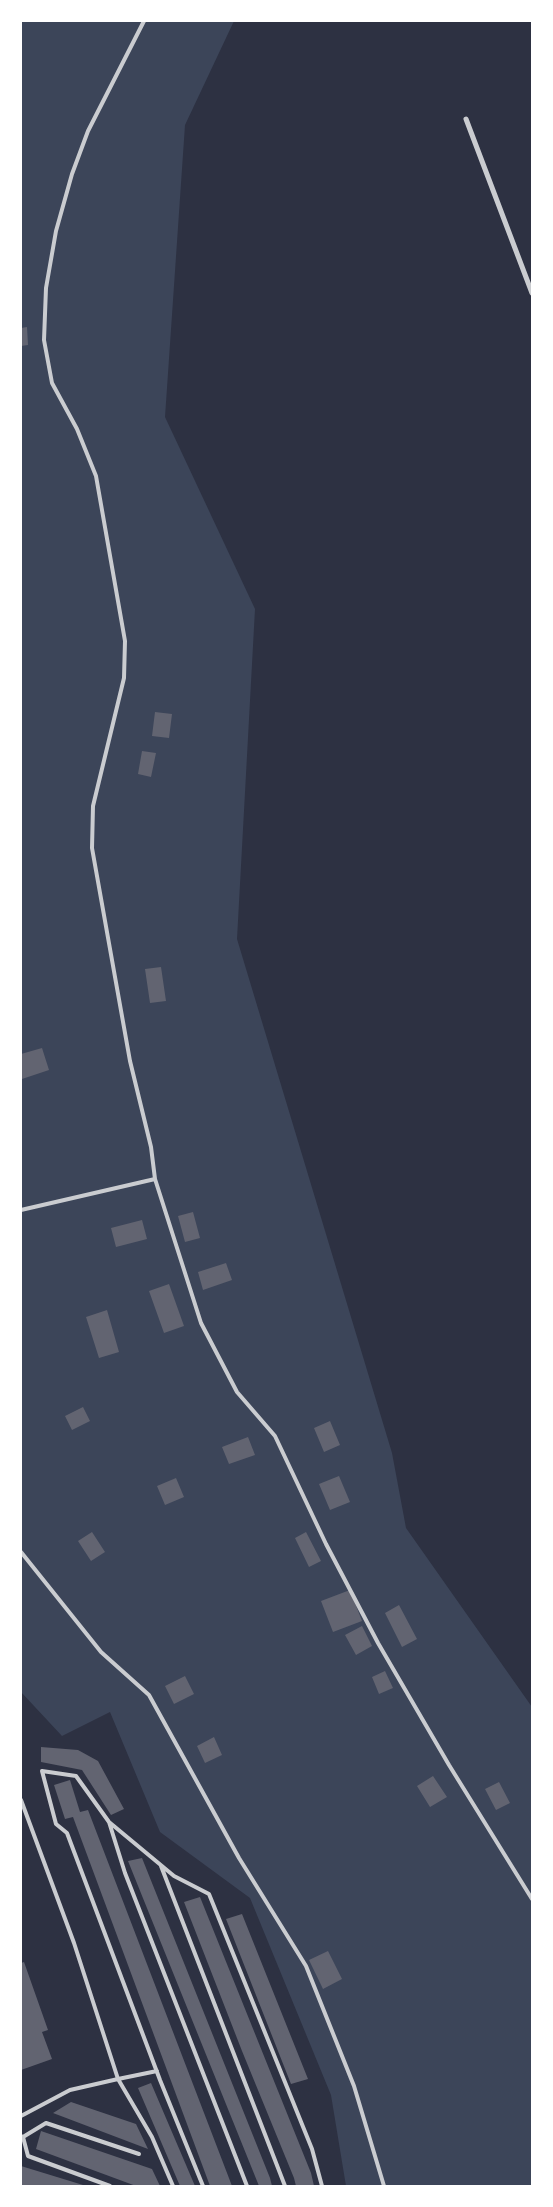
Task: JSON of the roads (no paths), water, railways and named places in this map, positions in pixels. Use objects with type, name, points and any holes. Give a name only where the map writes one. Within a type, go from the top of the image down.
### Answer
[{"type":"street","points":[[466,119],[532,294]]},
{"type":"lane","points":[[144,21],[88,131],[72,174],[56,231],[46,288],[44,340],[52,383],[77,429],[96,476],[125,641],[124,678],[93,806],[92,848],[130,1061],[152,1147],[155,1179],[202,1323],[237,1392],[275,1436],[326,1544],[378,1642],[449,1765],[532,1899]]},
{"type":"lane","points":[[21,1210],[155,1179]]},
{"type":"lane","points":[[21,1552],[101,1652],[149,1695],[239,1858],[306,1966],[354,2086],[384,2186]]},
{"type":"lane","points":[[202,2186],[67,1833],[56,1824],[42,1771],[76,1776],[109,1822],[174,1876],[209,1894],[312,2149],[322,2186]]},
{"type":"lane","points":[[21,1800],[74,1943],[118,2079],[152,2137],[173,2186]]},
{"type":"lane","points":[[109,1822],[125,1873],[247,2186]]},
{"type":"lane","points":[[161,1865],[285,2186]]},
{"type":"lane","points":[[21,2116],[70,2090],[157,2072]]},
{"type":"lane","points":[[110,2186],[28,2156],[22,2136],[46,2122],[139,2154]]}]
